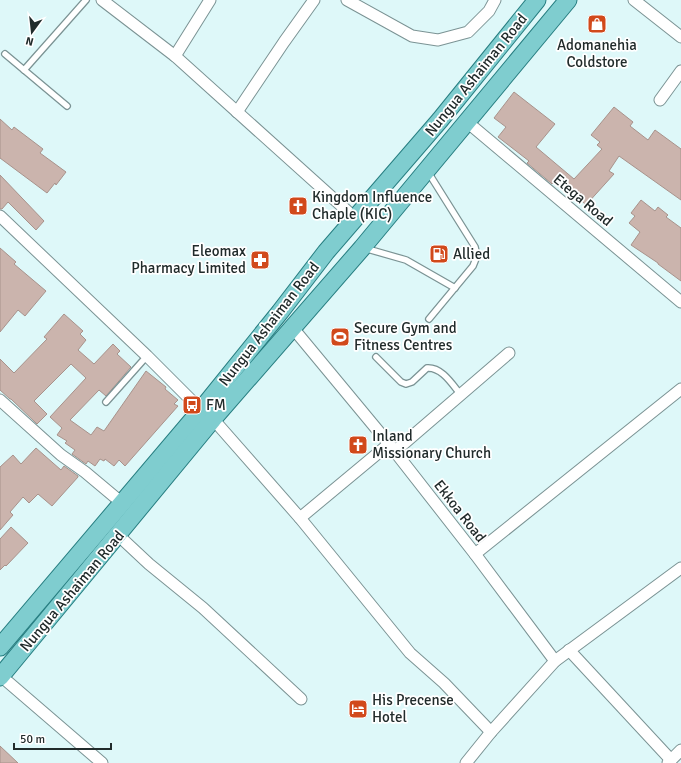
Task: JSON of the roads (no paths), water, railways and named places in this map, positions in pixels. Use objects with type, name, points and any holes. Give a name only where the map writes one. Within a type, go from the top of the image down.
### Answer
[{"type":"main road","name":"Nungua Ashaiman Road","points":[[1,677],[118,535],[280,312],[326,252],[440,120],[537,0]]},
{"type":"main road","name":"Nungua Ashaiman Road","points":[[2,641],[122,503],[292,327],[362,248],[466,121],[510,71],[565,1]]},
{"type":"street","points":[[175,56],[210,0]]},
{"type":"street","points":[[237,112],[314,0]]},
{"type":"street","points":[[346,0],[412,36],[438,40],[468,32],[489,11],[495,0]]},
{"type":"street","points":[[634,0],[681,37]]},
{"type":"street","points":[[106,1],[175,56],[355,218]]},
{"type":"street","points":[[660,100],[681,71]]},
{"type":"street","name":"Etega Road","points":[[466,121],[681,302]]},
{"type":"street","points":[[0,216],[207,414],[300,518],[410,653],[444,683],[492,732]]},
{"type":"street","name":"Ekkoa Road","points":[[292,327],[392,448],[475,554],[555,661]]},
{"type":"street","points":[[300,518],[461,395],[509,353]]},
{"type":"street","points":[[475,554],[681,389]]},
{"type":"street","points":[[0,400],[61,455],[85,472],[122,503]]},
{"type":"street","points":[[118,535],[149,564],[203,608],[301,699]]},
{"type":"street","points":[[466,763],[555,661],[681,568]]},
{"type":"street","points":[[569,650],[669,762],[681,750]]},
{"type":"street","points":[[1,677],[102,763]]},
{"type":"lane","points":[[24,70],[86,0]]},
{"type":"lane","points":[[4,54],[67,106]]},
{"type":"lane","points":[[427,170],[475,247],[477,256],[473,266],[429,320]]},
{"type":"lane","points":[[362,248],[406,260],[455,288]]},
{"type":"lane","points":[[106,402],[147,356]]},
{"type":"lane","points":[[376,357],[401,382],[406,384],[412,382],[427,368],[438,370],[461,395]]},
{"type":"place","name":"Adomanehia Coldstore","points":[[597,24]]},
{"type":"place","name":"Kingdom Influence Chaple (KIC)","points":[[298,206]]},
{"type":"place","name":"Allied","points":[[439,254]]},
{"type":"place","name":"Eleomax Pharmacy Limited","points":[[260,260]]},
{"type":"place","name":"Secure Gym and Fitness Centres","points":[[340,337]]},
{"type":"place","name":"FM","points":[[192,405]]},
{"type":"place","name":"Inland Missionary Church","points":[[358,445]]},
{"type":"place","name":"His Precense Hotel","points":[[358,709]]}]
